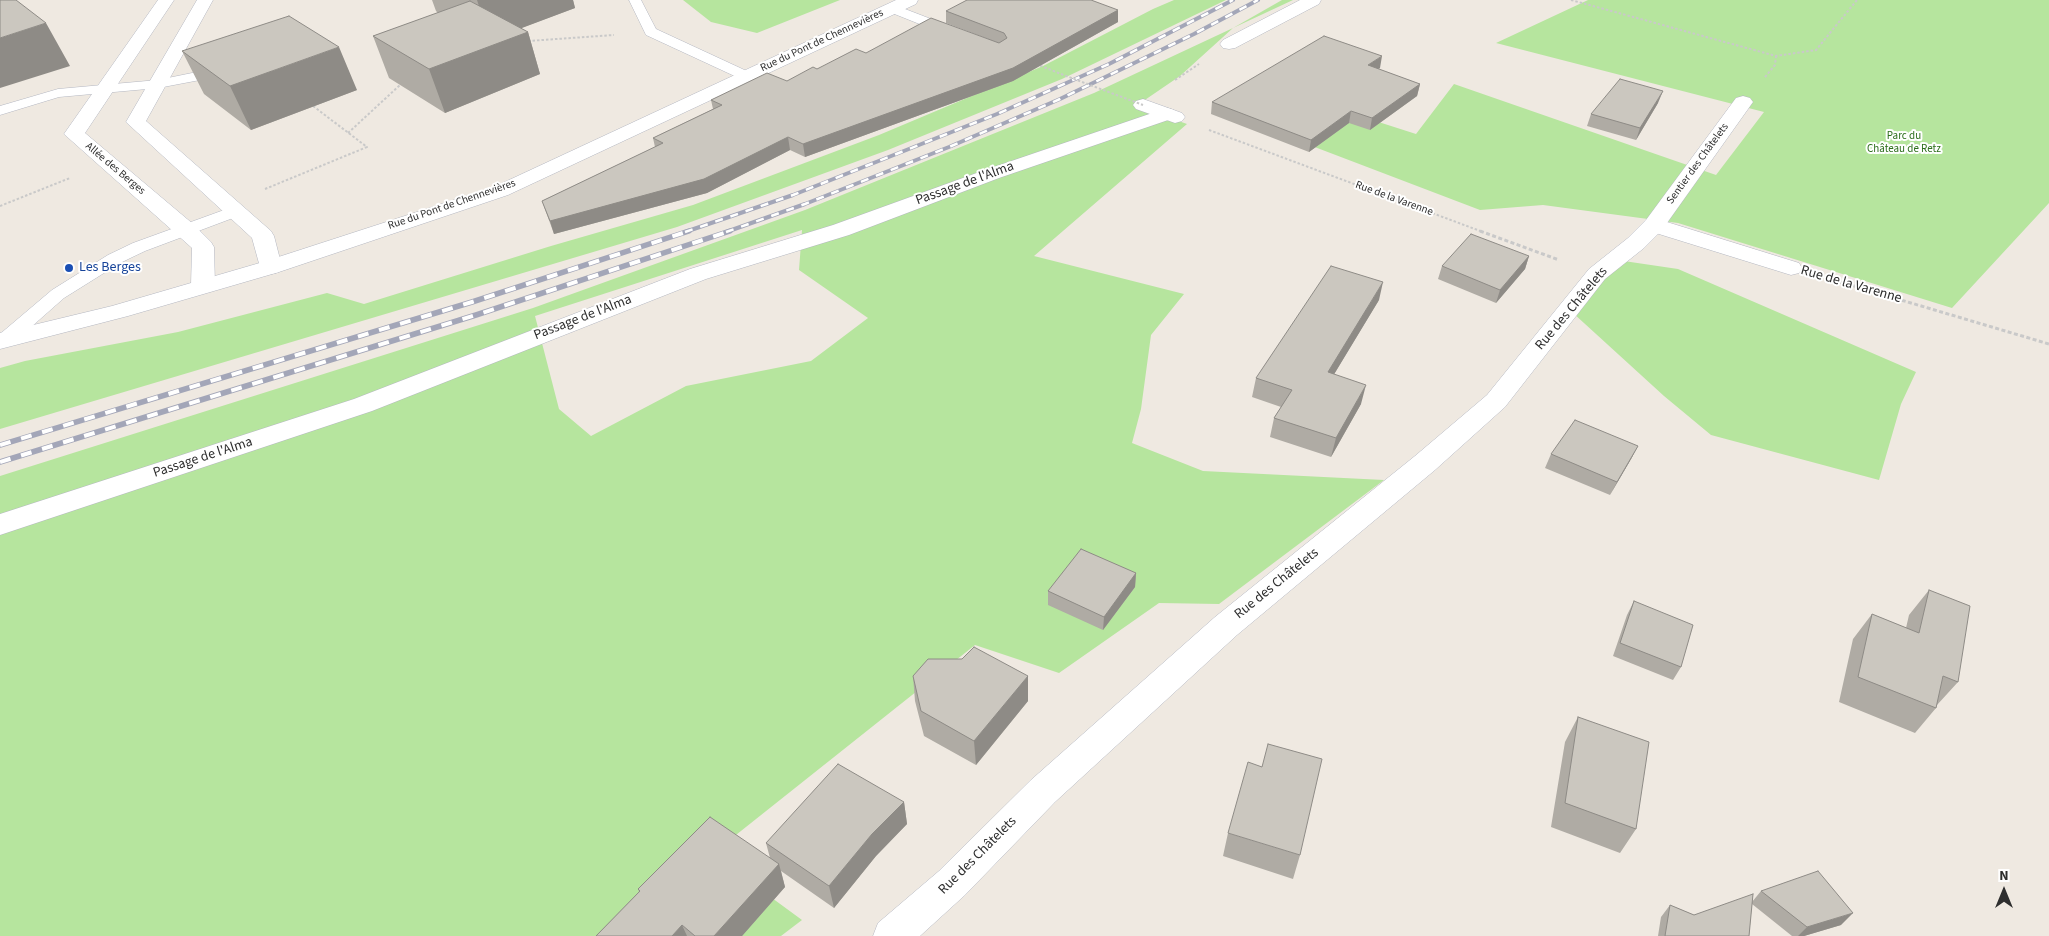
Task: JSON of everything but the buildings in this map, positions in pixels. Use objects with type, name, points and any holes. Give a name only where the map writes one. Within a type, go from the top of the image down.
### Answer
[{"type":"street","name":"Allée des Berges","points":[[166,0],[74,134],[185,229],[203,247],[203,286]]},
{"type":"street","points":[[205,0],[136,122],[263,236],[270,267]]},
{"type":"street","points":[[1229,44],[1313,0]]},
{"type":"street","name":"Rue du Pont de Chennevières","points":[[3,340],[120,310],[270,267],[501,191],[901,4]]},
{"type":"street","name":"Sentier des Châtelets","points":[[1654,225],[1743,102]]},
{"type":"street","name":"Passage de l'Alma","points":[[0,525],[363,404],[698,274],[841,230],[992,174],[1157,109]]},
{"type":"street","name":"Rue de la Varenne","points":[[1654,225],[1791,268]]},
{"type":"street","name":"Rue des Châtelets","points":[[892,936],[952,883],[1043,791],[1219,633],[1425,463],[1496,401],[1597,274],[1636,243],[1654,225]]},
{"type":"lane","points":[[635,0],[651,32],[746,76]]},
{"type":"lane","points":[[901,4],[963,36]]},
{"type":"lane","points":[[0,111],[58,93],[158,84],[200,76],[236,63]]},
{"type":"lane","points":[[3,340],[58,294],[114,259],[231,208]]},
{"type":"path","points":[[1571,0],[1776,56],[1816,50],[1857,0]]},
{"type":"path","points":[[520,42],[651,32]]},
{"type":"path","points":[[1172,85],[1176,79],[1229,44]]},
{"type":"path","points":[[1034,64],[1157,109]]},
{"type":"path","points":[[348,133],[400,85]]},
{"type":"path","points":[[231,208],[367,147],[313,106]]},
{"type":"path","name":"Rue de la Varenne","points":[[1208,129],[1562,261]]},
{"type":"path","points":[[0,206],[108,163]]},
{"type":"path","name":"Rue de la Varenne","points":[[1791,268],[2049,344]]},
{"type":"green space","points":[[683,0],[840,0],[757,33],[711,22]]},
{"type":"green space","points":[[1174,0],[1226,0],[1062,79],[888,150],[677,227],[0,429],[0,368],[25,361],[178,332],[327,293],[364,304],[551,246],[693,205],[879,135],[1043,66]]},
{"type":"green space","points":[[1282,0],[1293,0],[1233,28]]},
{"type":"green space","name":"Parc du Château de Retz","points":[[1588,0],[2049,0],[2049,203],[1952,308],[1678,223],[1543,205],[1480,210],[1312,146],[1338,109],[1416,134],[1454,84],[1716,175],[1764,112],[1496,43]]},
{"type":"green space","points":[[1233,28],[1180,76],[1136,106],[1187,124],[1034,256],[1184,294],[1151,335],[1141,409],[1132,443],[1203,471],[1384,480],[1219,604],[1159,603],[1059,673],[975,645],[712,854],[802,920],[781,936],[0,936],[0,476],[533,308],[805,210],[1094,93]],"holes":[[[802,230],[799,270],[868,318],[811,361],[686,386],[591,436],[559,409],[535,316]]]},
{"type":"green space","points":[[1617,260],[1678,269],[1916,372],[1901,404],[1879,480],[1711,435],[1664,396],[1573,313]]},
{"type":"railway","points":[[685,232],[793,195],[997,114],[1109,64],[1233,0]]},
{"type":"railway","points":[[726,232],[805,204],[949,147],[1060,99],[1194,34],[1258,0]]},
{"type":"railway","points":[[0,445],[472,302],[689,231]]},
{"type":"railway","points":[[0,462],[476,315],[730,231]]},
{"type":"place","name":"Les Berges","points":[[69,268]]}]
